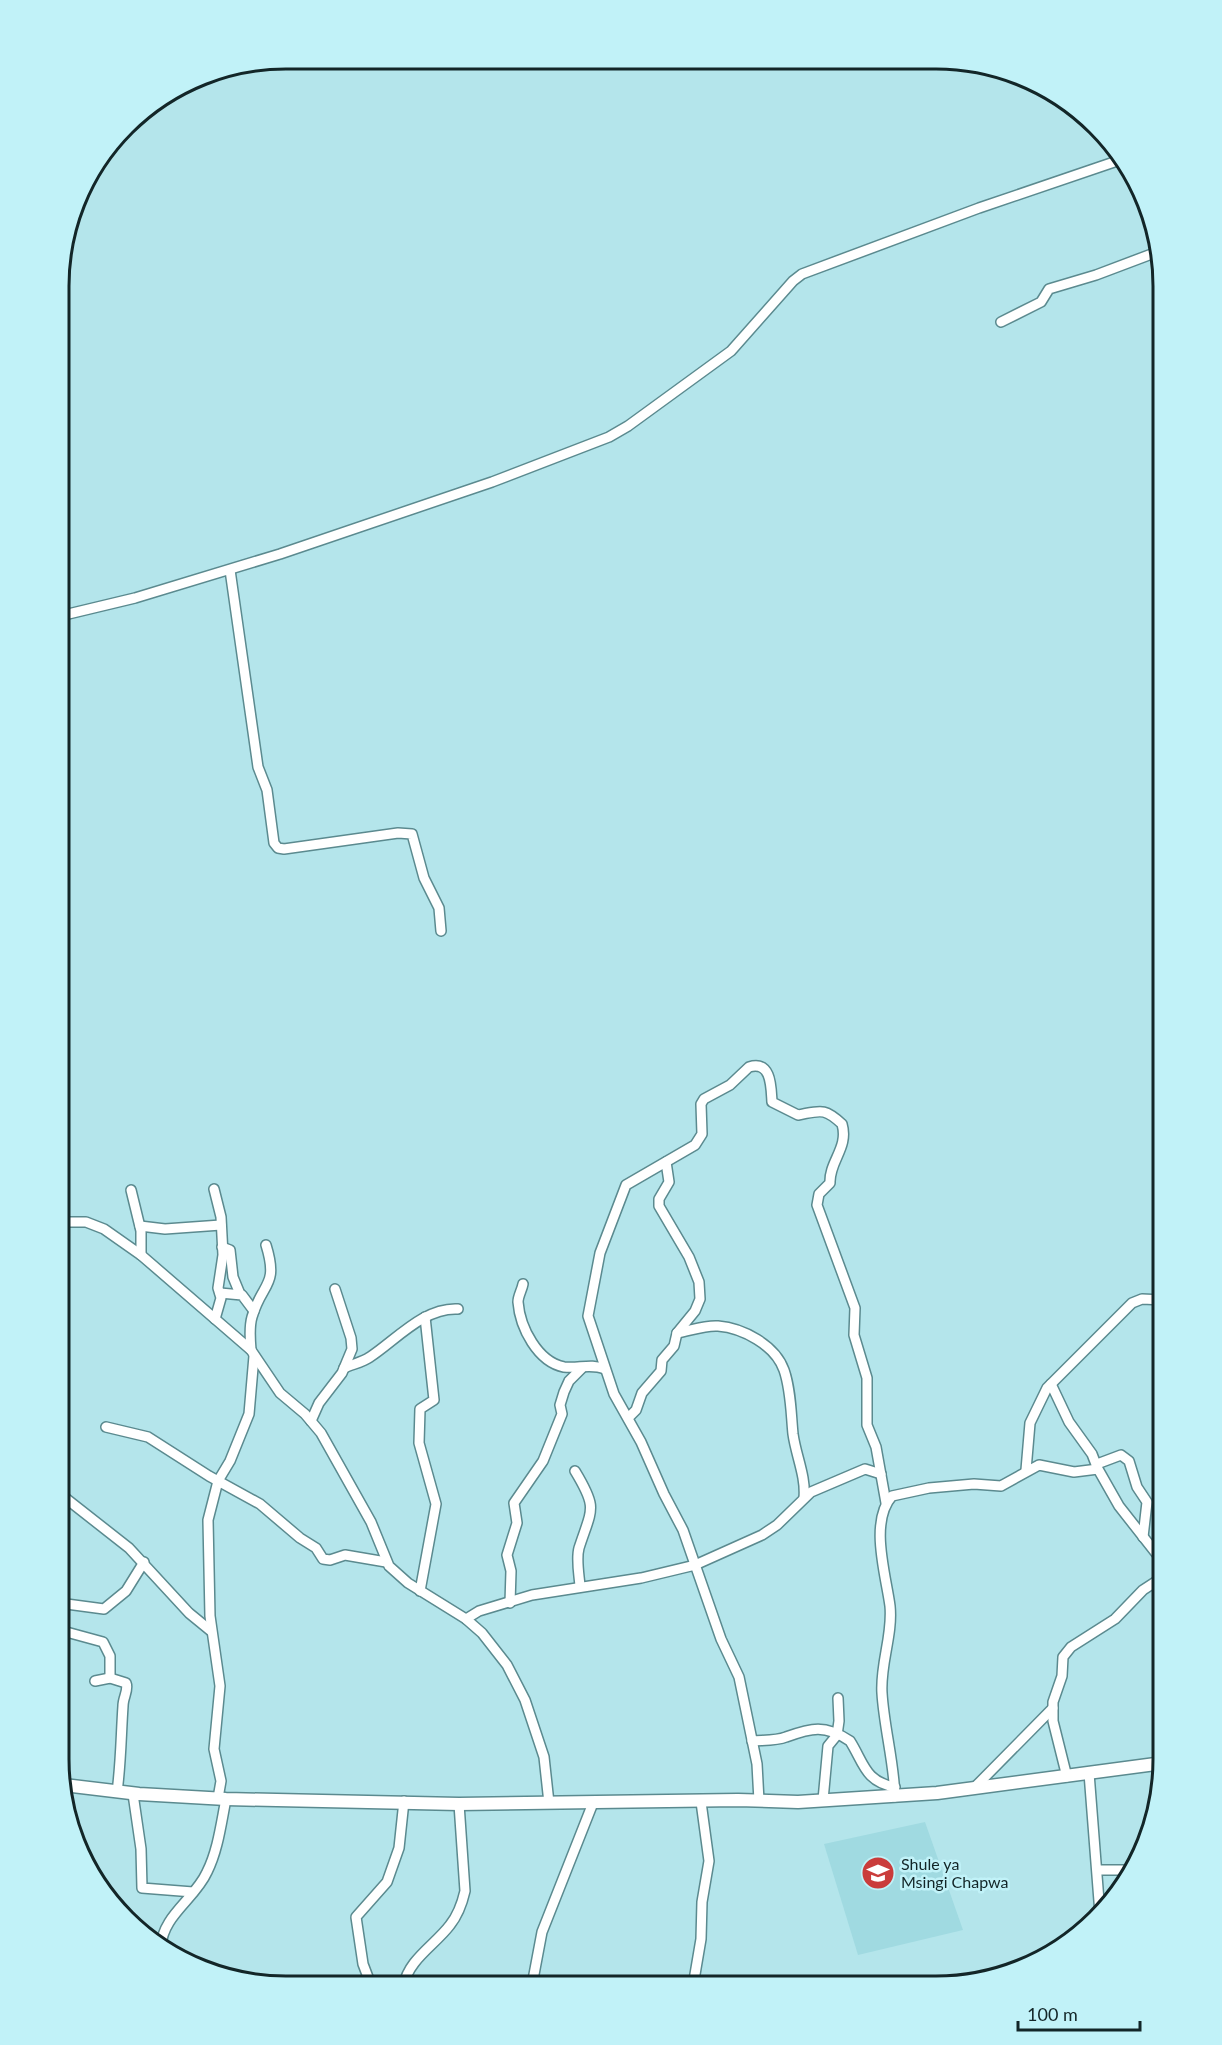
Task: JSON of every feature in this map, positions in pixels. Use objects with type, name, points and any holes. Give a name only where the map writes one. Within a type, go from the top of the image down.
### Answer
[{"type":"street","points":[[69,614],[135,598],[231,570],[492,482],[609,437],[637,420],[731,351],[793,281],[802,274],[979,208],[1114,162]]},
{"type":"street","points":[[1001,322],[1041,302],[1049,289],[1096,275],[1150,254]]},
{"type":"street","points":[[231,570],[258,767],[267,789],[274,843],[278,848],[284,849],[399,833],[412,834],[424,878],[439,908],[441,931]]},
{"type":"street","points":[[759,1802],[757,1764],[739,1677],[721,1639],[683,1530],[628,1417],[614,1394],[588,1316],[600,1253],[626,1185],[700,1140],[702,1134],[701,1104],[704,1099],[730,1085],[754,1065],[768,1073],[773,1085],[772,1102],[776,1106],[798,1115],[816,1110],[825,1112],[842,1124],[844,1141],[842,1151],[833,1167],[830,1183],[819,1194],[817,1205],[855,1308],[854,1335],[867,1378],[867,1425],[881,1474],[886,1503],[882,1522],[882,1566],[890,1608],[882,1693],[895,1792]]},
{"type":"street","points":[[628,1417],[636,1410],[642,1393],[661,1371],[662,1360],[674,1346],[677,1333],[695,1311],[700,1299],[699,1282],[689,1257],[659,1206],[669,1182],[666,1162]]},
{"type":"street","points":[[214,1189],[221,1225],[222,1247],[218,1288],[220,1293],[215,1319]]},
{"type":"street","points":[[131,1190],[140,1226],[141,1255]]},
{"type":"street","points":[[69,1222],[86,1222],[104,1229],[141,1255],[252,1353],[280,1393],[310,1421],[334,1454],[371,1522],[386,1562],[420,1592],[466,1619],[482,1633],[507,1665],[525,1700],[544,1757],[549,1803]]},
{"type":"street","points":[[140,1226],[165,1229],[221,1225]]},
{"type":"street","points":[[163,1938],[166,1927],[209,1868],[218,1842],[222,1799],[221,1781],[214,1749],[220,1686],[211,1631],[207,1571],[208,1520],[218,1481],[230,1461],[249,1414],[252,1353],[250,1328],[254,1311],[268,1286],[272,1266],[266,1245]]},
{"type":"street","points":[[222,1247],[230,1250],[233,1277],[240,1294],[254,1311]]},
{"type":"street","points":[[523,1284],[518,1303],[534,1344],[549,1363],[582,1368],[597,1366],[605,1369]]},
{"type":"street","points":[[310,1421],[319,1403],[344,1368],[353,1343],[335,1289]]},
{"type":"street","points":[[220,1293],[240,1294]]},
{"type":"street","points":[[1026,1470],[1030,1423],[1038,1403],[1051,1383],[1132,1303],[1142,1299],[1153,1300]]},
{"type":"street","points":[[344,1368],[372,1356],[425,1317],[441,1310],[458,1309]]},
{"type":"street","points":[[420,1592],[436,1504],[420,1451],[418,1435],[420,1409],[434,1400],[425,1317]]},
{"type":"street","points":[[677,1333],[718,1326],[744,1332],[753,1336],[781,1362],[787,1382],[794,1443],[805,1488],[804,1498]]},
{"type":"street","points":[[510,1603],[511,1571],[507,1555],[517,1523],[514,1503],[543,1461],[561,1414],[560,1405],[564,1392],[569,1381],[582,1368]]},
{"type":"street","points":[[1051,1383],[1069,1422],[1153,1550]]},
{"type":"street","points":[[106,1427],[148,1437],[269,1511],[300,1538],[316,1548],[324,1559],[330,1560],[345,1555],[386,1562]]},
{"type":"street","points":[[886,1503],[896,1494],[929,1488],[974,1484],[1001,1486],[1012,1482],[1026,1470],[1039,1465],[1074,1472],[1097,1467],[1121,1455],[1129,1461],[1137,1487],[1147,1502],[1143,1537]]},
{"type":"street","points":[[466,1619],[479,1611],[532,1595],[641,1578],[695,1565],[762,1534],[817,1489],[860,1470],[870,1469],[881,1474]]},
{"type":"street","points":[[574,1471],[591,1502],[588,1526],[579,1551],[580,1586]]},
{"type":"street","points":[[69,1502],[129,1548],[189,1613],[211,1631]]},
{"type":"street","points":[[69,1604],[104,1609],[126,1591],[144,1562]]},
{"type":"street","points":[[1067,1777],[1053,1721],[1053,1708],[1066,1652],[1115,1619],[1143,1590],[1153,1584]]},
{"type":"street","points":[[69,1633],[103,1642],[110,1656],[110,1678]]},
{"type":"street","points":[[95,1681],[110,1678],[122,1680],[128,1686],[123,1707],[123,1741],[117,1792]]},
{"type":"street","points":[[823,1800],[828,1746],[837,1735],[838,1698]]},
{"type":"street","points":[[976,1786],[1053,1708]]},
{"type":"street","points":[[752,1741],[785,1738],[798,1731],[817,1729],[837,1735],[850,1741],[858,1760],[876,1782],[895,1792]]},
{"type":"street","points":[[71,1786],[133,1794],[222,1799],[404,1801],[459,1804],[759,1802],[823,1800],[976,1786],[1067,1777],[1153,1764]]},
{"type":"street","points":[[1089,1773],[1099,1901]]},
{"type":"street","points":[[133,1794],[141,1849],[142,1888],[193,1892]]},
{"type":"street","points":[[368,1976],[363,1964],[356,1917],[387,1882],[399,1848],[404,1801]]},
{"type":"street","points":[[695,1976],[701,1939],[702,1902],[709,1861],[701,1802]]},
{"type":"street","points":[[534,1976],[542,1932],[593,1803]]},
{"type":"street","points":[[408,1976],[414,1963],[449,1926],[462,1902],[465,1891],[459,1804]]},
{"type":"street","points":[[1098,1870],[1123,1870]]},
{"type":"shaded area","points":[[925,1822],[963,1930],[858,1955],[824,1844]]},
{"type":"place","name":"Shule ya Msingi Chapwa","points":[[878,1873]]}]
